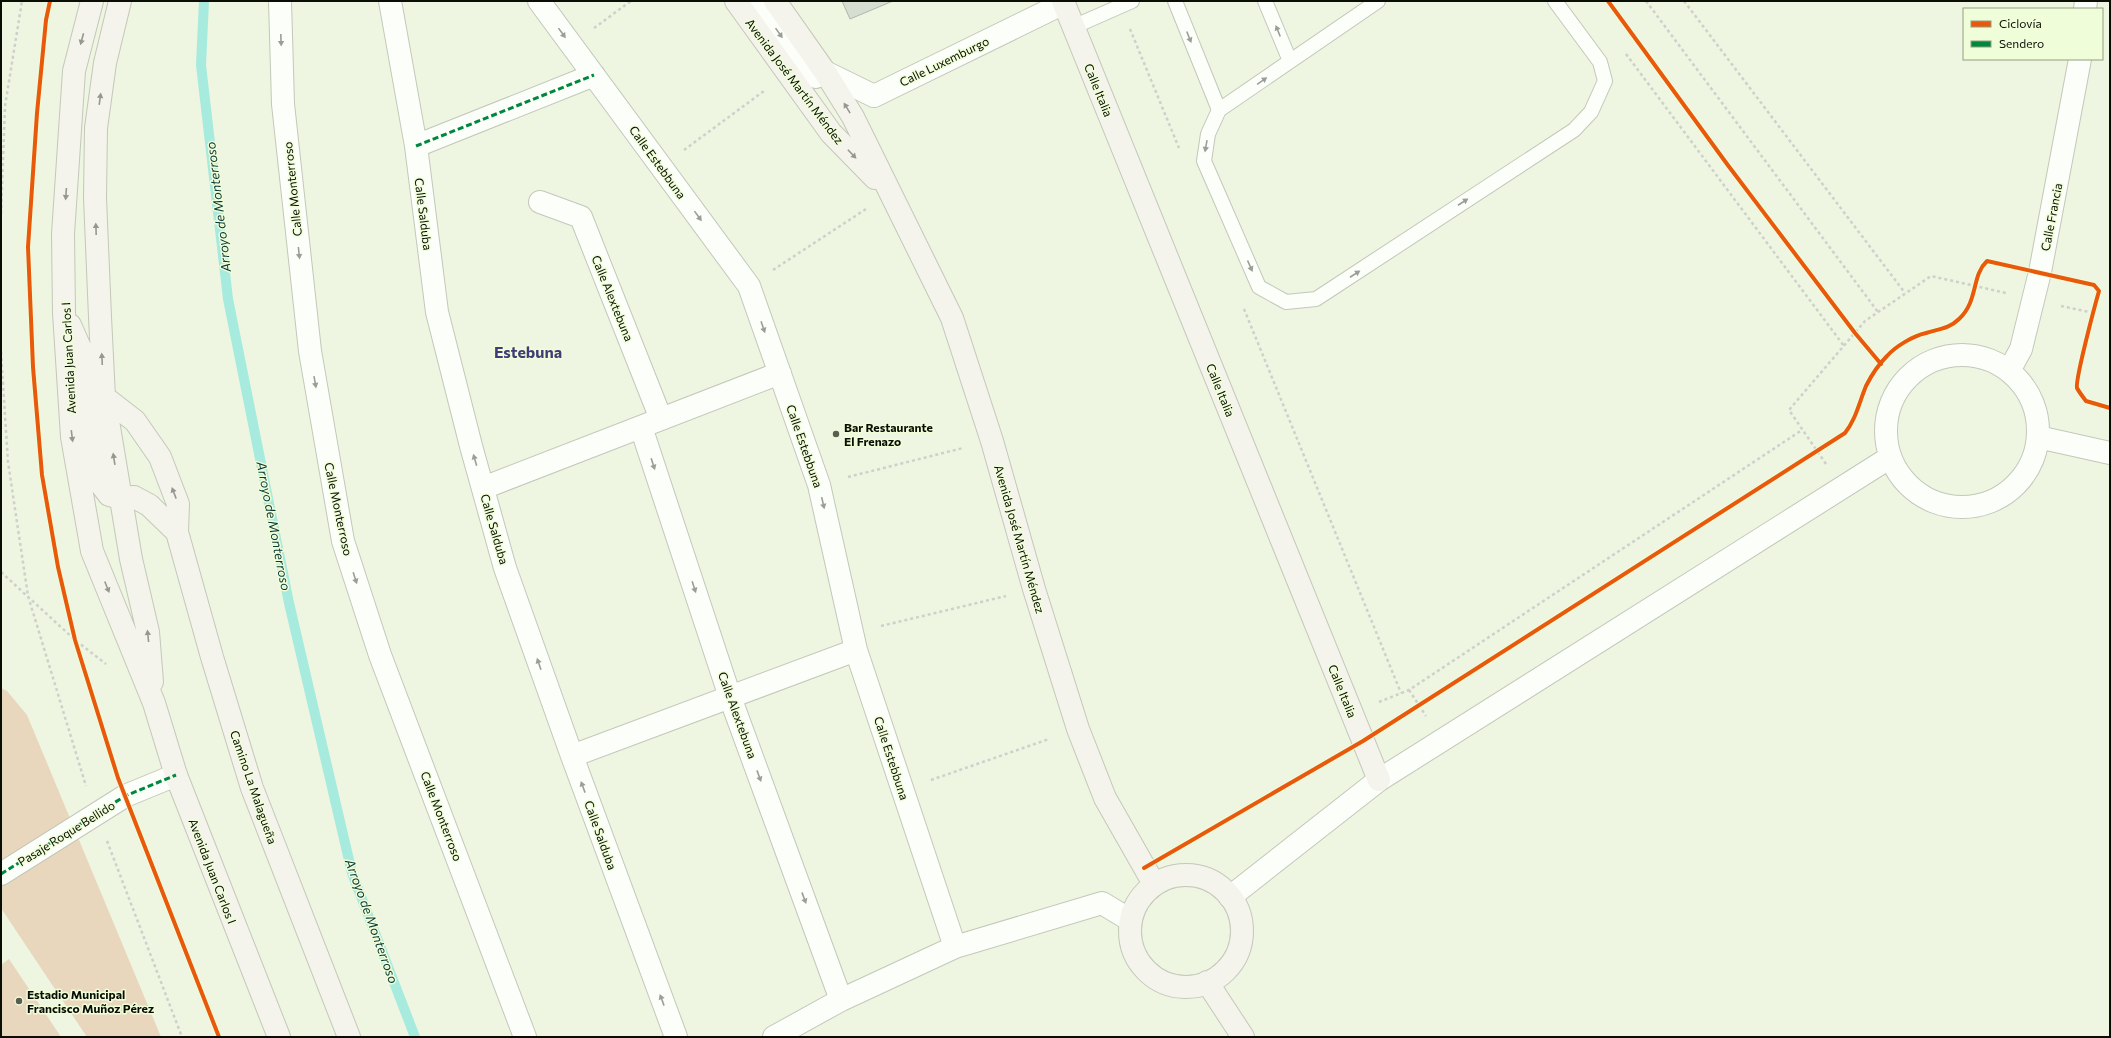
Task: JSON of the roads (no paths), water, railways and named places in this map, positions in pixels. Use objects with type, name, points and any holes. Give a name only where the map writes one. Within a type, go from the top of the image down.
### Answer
[{"type":"street","name":"Avenida Juan Carlos I","points":[[92,1],[74,71],[63,234],[64,313],[72,437],[92,551],[154,703],[176,775],[279,1037]]},
{"type":"street","name":"Avenida Juan Carlos I","points":[[120,1],[105,63],[96,128],[95,198],[104,398],[131,559],[148,632],[154,703]]},
{"type":"street","name":"Calle Monterroso","points":[[280,1],[283,104],[310,352],[343,541],[380,655],[525,1037]]},
{"type":"street","name":"Calle Salduba","points":[[390,1],[416,146],[437,312],[483,488],[506,568],[572,756],[676,1037]]},
{"type":"street","name":"Calle Estebbuna","points":[[540,1],[749,286],[819,485],[855,641],[955,947]]},
{"type":"street","name":"Avenida José Martín Méndez","points":[[736,1],[831,133],[890,193]]},
{"type":"street","name":"Avenida José Martín Méndez","points":[[756,1],[806,72],[816,77],[825,72]]},
{"type":"street","name":"Avenida José Martín Méndez","points":[[775,1],[825,72],[852,117],[952,318],[992,441],[1034,589],[1078,729],[1106,798],[1154,884]]},
{"type":"street","name":"Calle Luxemburgo","points":[[825,72],[874,96],[1063,2]]},
{"type":"street","name":"Calle Italia","points":[[1063,2],[1379,780]]},
{"type":"street","name":"Calle Francia","points":[[2009,371],[2021,349],[2044,257],[2080,60]]},
{"type":"street","points":[[416,146],[594,75]]},
{"type":"street","name":"Calle Alextebuna","points":[[540,202],[581,217],[661,419]]},
{"type":"street","points":[[64,313],[85,359],[97,479],[109,495],[120,498],[134,497],[149,505],[178,532]]},
{"type":"street","points":[[1963,355],[1987,359],[2009,371],[2022,384],[2032,400],[2037,418],[2038,437],[2030,466],[2013,489],[1987,504],[1958,508],[1929,501],[1905,483],[1889,458],[1885,433],[1888,409],[1899,387],[1916,369],[1939,358],[1963,355]]},
{"type":"street","points":[[483,488],[780,373]]},
{"type":"street","points":[[104,398],[135,421],[160,457],[178,504],[178,532]]},
{"type":"street","name":"Calle Alextebuna","points":[[641,427],[730,696],[841,1000]]},
{"type":"street","points":[[2038,437],[2110,453]]},
{"type":"street","points":[[1230,897],[1379,780],[1889,458]]},
{"type":"street","name":"Camino La Malagueña","points":[[178,532],[252,788],[349,1037]]},
{"type":"street","points":[[572,756],[730,696],[855,641]]},
{"type":"street","name":"Pasaje Roque Bellido","points":[[1,874],[125,796],[176,775]]},
{"type":"street","points":[[1174,876],[1194,876],[1215,883],[1230,897],[1240,917],[1242,938],[1234,959],[1220,976],[1199,986],[1176,987],[1155,978],[1138,962],[1130,941],[1130,920],[1138,900],[1154,884],[1174,876]]},
{"type":"street","points":[[774,1037],[841,1000],[955,947],[1102,903],[1130,920]]},
{"type":"street","points":[[1207,982],[1243,1037]]},
{"type":"lane","points":[[1175,1],[1220,110]]},
{"type":"lane","points":[[1265,1],[1290,61]]},
{"type":"lane","points":[[1378,1],[1359,7],[1290,61],[1220,110],[1208,134],[1204,161],[1259,287],[1286,302],[1316,299],[1574,130],[1591,112],[1604,81],[1600,62],[1555,1]]},
{"type":"lane","points":[[1073,27],[1126,3]]},
{"type":"waterway","name":"Arroyo de Monterroso","points":[[204,1],[201,65],[228,299],[289,603],[352,873],[415,1037]]},
{"type":"place","name":"Bar Restaurante El Frenazo","points":[[836,434]]},
{"type":"place","name":"Estadio Municipal Francisco Muñoz Pérez","points":[[19,1001]]},
{"type":"district","name":"Estebuna","points":[[528,351]]}]
